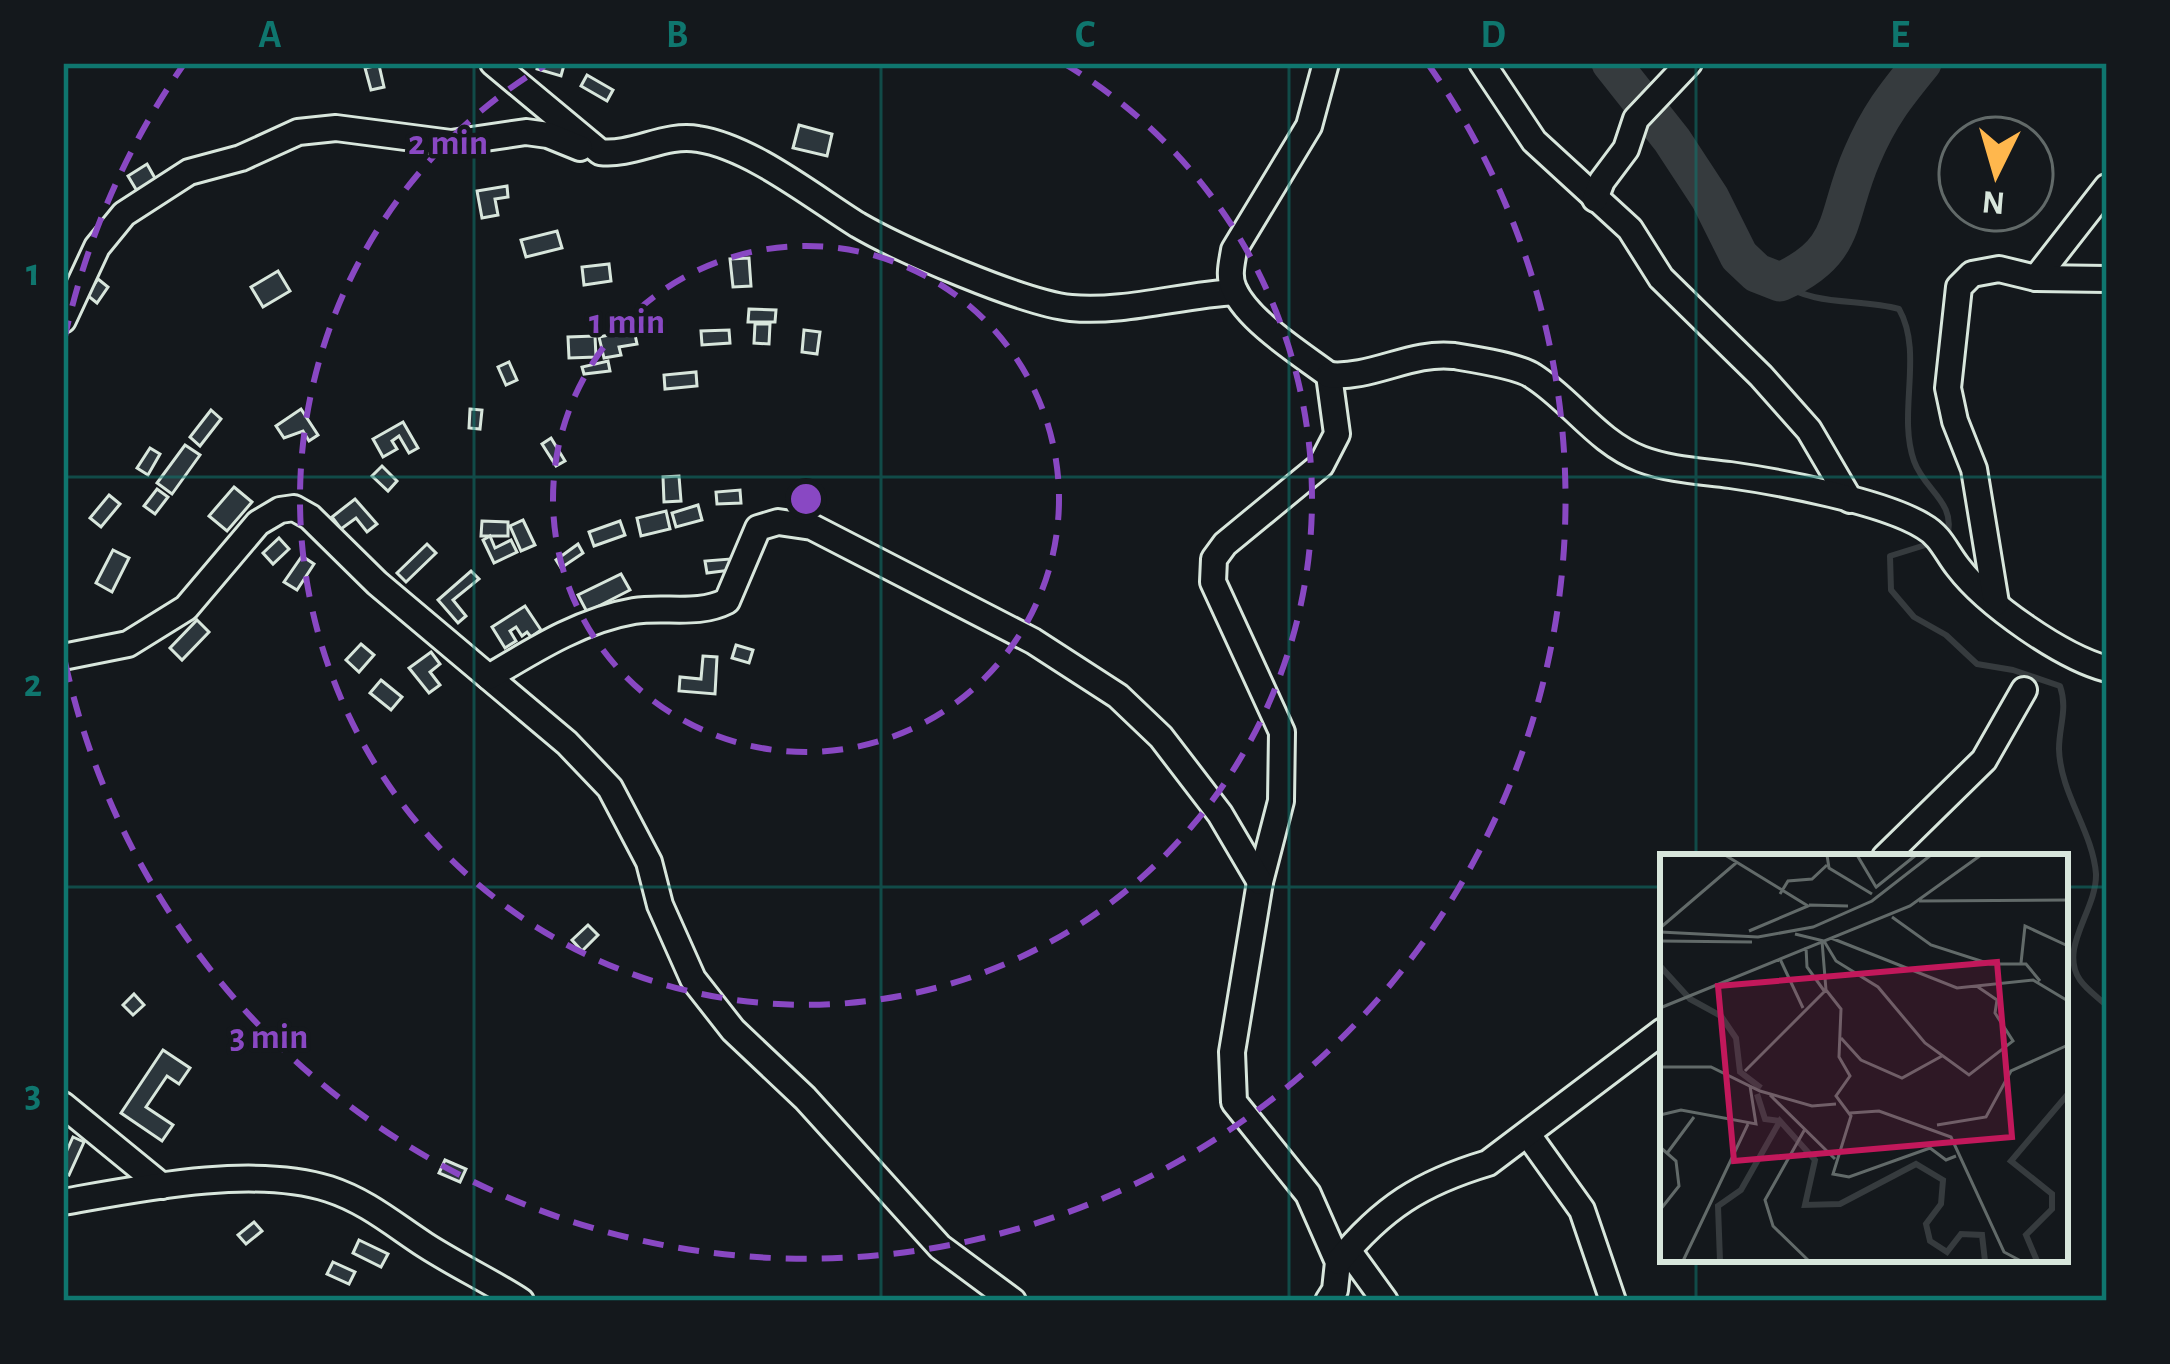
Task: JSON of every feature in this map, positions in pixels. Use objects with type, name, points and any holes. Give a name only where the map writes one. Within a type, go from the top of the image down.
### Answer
[{"type":"street","points":[[493,63],[600,152]]},
{"type":"street","points":[[1326,63],[1309,126],[1234,250],[1230,273],[1234,292],[1276,337],[1329,375],[1348,376],[1403,361],[1450,356],[1531,373],[1588,425],[1633,456],[1662,467],[1735,476],[1850,500],[1922,525],[1996,603],[2086,664],[2107,669]]},
{"type":"street","points":[[1482,63],[1534,140],[1630,229],[1661,278],[1809,430],[1850,500]]},
{"type":"street","points":[[1595,199],[1625,149],[1636,118],[1689,63]]},
{"type":"street","points":[[63,320],[97,247],[124,214],[189,172],[241,158],[298,132],[336,128],[452,143],[526,132],[618,154],[682,138],[720,145],[802,187],[861,227],[1015,292],[1070,308],[1234,292]]},
{"type":"street","points":[[2036,278],[2107,187]]},
{"type":"street","points":[[1996,603],[1974,469],[1948,388],[1959,287],[1972,274],[1999,269],[2036,278],[2107,279]]},
{"type":"street","points":[[1329,375],[1337,434],[1321,465],[1214,559],[1213,582],[1282,732],[1281,801],[1260,882],[1232,1052],[1234,1102],[1308,1194],[1343,1256],[1385,1301]]},
{"type":"street","points":[[63,657],[128,644],[186,608],[258,524],[280,510],[294,508],[310,517],[377,583],[568,743],[610,788],[649,862],[660,905],[693,979],[733,1030],[806,1098],[940,1247],[1013,1301]]},
{"type":"street","points":[[489,677],[551,639],[633,611],[714,608],[727,601],[758,528],[778,522],[812,527],[1033,641],[1118,696],[1173,752],[1220,814],[1260,882]]},
{"type":"street","points":[[1888,854],[1984,760],[2024,690]]},
{"type":"street","points":[[1328,1301],[1343,1256],[1362,1232],[1403,1198],[1488,1163],[1660,1033]]},
{"type":"street","points":[[63,1105],[162,1186]]},
{"type":"street","points":[[1529,1136],[1582,1210],[1613,1301]]},
{"type":"street","points":[[63,1202],[242,1178],[324,1187],[363,1202],[521,1301]]},
{"type":"building","points":[[538,63],[564,65],[561,76],[537,69]]},
{"type":"building","points":[[379,65],[384,87],[371,90],[365,68]]},
{"type":"building","points":[[587,75],[613,90],[607,101],[581,86]]},
{"type":"building","points":[[799,125],[832,134],[827,156],[793,148]]},
{"type":"building","points":[[147,164],[156,180],[137,191],[128,176]]},
{"type":"building","points":[[507,186],[508,197],[495,199],[498,215],[482,218],[477,191]]},
{"type":"building","points":[[557,231],[562,248],[526,257],[521,240]]},
{"type":"building","points":[[749,258],[751,286],[733,287],[730,259]]},
{"type":"building","points":[[609,264],[611,281],[584,285],[582,267]]},
{"type":"building","points":[[278,271],[290,291],[263,307],[251,287]]},
{"type":"building","points":[[98,279],[108,287],[97,303],[87,295]]},
{"type":"building","points":[[749,309],[776,310],[775,322],[748,322]]},
{"type":"building","points":[[755,324],[770,324],[769,344],[754,343]]},
{"type":"building","points":[[634,330],[637,344],[619,347],[621,355],[604,358],[599,337]]},
{"type":"building","points":[[729,330],[730,343],[702,345],[701,331]]},
{"type":"building","points":[[804,330],[820,332],[817,354],[802,352]]},
{"type":"building","points":[[595,336],[596,357],[569,358],[568,337]]},
{"type":"building","points":[[608,361],[610,371],[584,374],[582,367]]},
{"type":"building","points":[[509,362],[517,380],[506,385],[498,367]]},
{"type":"building","points":[[696,372],[697,386],[665,389],[664,375]]},
{"type":"building","points":[[301,409],[318,435],[309,441],[303,431],[284,438],[276,426]]},
{"type":"building","points":[[470,409],[482,410],[480,429],[469,428]]},
{"type":"building","points":[[211,410],[221,419],[200,446],[190,437]]},
{"type":"building","points":[[403,422],[418,448],[409,453],[399,436],[392,441],[397,449],[383,457],[373,439]]},
{"type":"building","points":[[551,438],[565,461],[556,466],[542,444]]},
{"type":"building","points":[[185,445],[200,455],[172,494],[157,483]]},
{"type":"building","points":[[150,448],[160,454],[148,475],[137,468]]},
{"type":"building","points":[[382,466],[397,481],[388,491],[372,476]]},
{"type":"building","points":[[679,476],[681,501],[664,502],[663,477]]},
{"type":"building","points":[[234,487],[252,502],[227,531],[209,516]]},
{"type":"building","points":[[157,489],[168,497],[155,514],[144,506]]},
{"type":"building","points":[[740,490],[741,503],[717,504],[716,492]]},
{"type":"building","points":[[109,495],[120,504],[101,527],[90,518]]},
{"type":"building","points":[[355,499],[377,524],[367,532],[356,518],[341,529],[332,517]]},
{"type":"building","points":[[698,505],[702,520],[676,527],[672,513]]},
{"type":"building","points":[[666,511],[670,529],[641,536],[637,518]]},
{"type":"building","points":[[523,520],[535,545],[521,551],[510,526]]},
{"type":"building","points":[[482,521],[508,522],[508,536],[481,536]]},
{"type":"building","points":[[620,521],[625,535],[594,546],[589,532]]},
{"type":"building","points":[[490,536],[495,548],[511,540],[517,552],[494,563],[483,540]]},
{"type":"building","points":[[279,538],[289,549],[273,564],[263,553]]},
{"type":"building","points":[[427,544],[436,553],[406,582],[397,573]]},
{"type":"building","points":[[578,544],[583,553],[561,568],[556,560]]},
{"type":"building","points":[[113,550],[129,558],[112,592],[96,583]]},
{"type":"building","points":[[302,556],[314,564],[297,590],[284,582]]},
{"type":"building","points":[[730,559],[731,570],[707,573],[705,561]]},
{"type":"building","points":[[471,571],[479,579],[453,600],[466,616],[458,623],[438,600]]},
{"type":"building","points":[[621,574],[630,590],[587,612],[578,595]]},
{"type":"building","points":[[525,606],[541,630],[531,637],[527,632],[522,636],[516,627],[510,631],[516,641],[505,648],[492,627]]},
{"type":"building","points":[[197,620],[209,632],[182,660],[170,648]]},
{"type":"building","points":[[361,644],[374,655],[359,672],[346,660]]},
{"type":"building","points":[[736,645],[753,650],[749,663],[732,658]]},
{"type":"building","points":[[431,652],[440,664],[430,672],[440,685],[429,693],[409,668]]},
{"type":"building","points":[[703,656],[717,657],[715,694],[679,691],[680,677],[701,679]]},
{"type":"building","points":[[381,680],[402,697],[391,710],[370,693]]},
{"type":"building","points":[[588,925],[598,935],[582,951],[572,940]]},
{"type":"building","points":[[134,994],[144,1005],[133,1015],[123,1005]]},
{"type":"building","points":[[163,1050],[190,1068],[179,1084],[167,1076],[146,1107],[173,1125],[162,1141],[121,1113]]},
{"type":"building","points":[[73,1137],[84,1142],[69,1175],[63,1172],[63,1159]]},
{"type":"building","points":[[445,1160],[466,1169],[460,1182],[439,1173]]},
{"type":"building","points":[[254,1222],[262,1231],[246,1244],[238,1235]]},
{"type":"building","points":[[359,1240],[388,1254],[381,1267],[353,1253]]},
{"type":"building","points":[[333,1262],[355,1272],[349,1284],[327,1274]]},
{"type":"waterway","points":[[1611,63],[1672,140],[1710,198],[1739,256],[1757,273],[1780,282],[1818,258],[1829,245],[1875,129],[1922,63]]},
{"type":"waterway","points":[[1780,282],[1822,299],[1899,309],[1910,345],[1908,423],[1914,461],[1947,514],[1947,536]]},
{"type":"waterway","points":[[1935,542],[1890,556],[1891,590],[1914,617],[1946,635],[1977,664],[2060,686],[2061,765],[2096,874],[2076,942],[2074,968],[2083,984],[2107,1006]]}]
